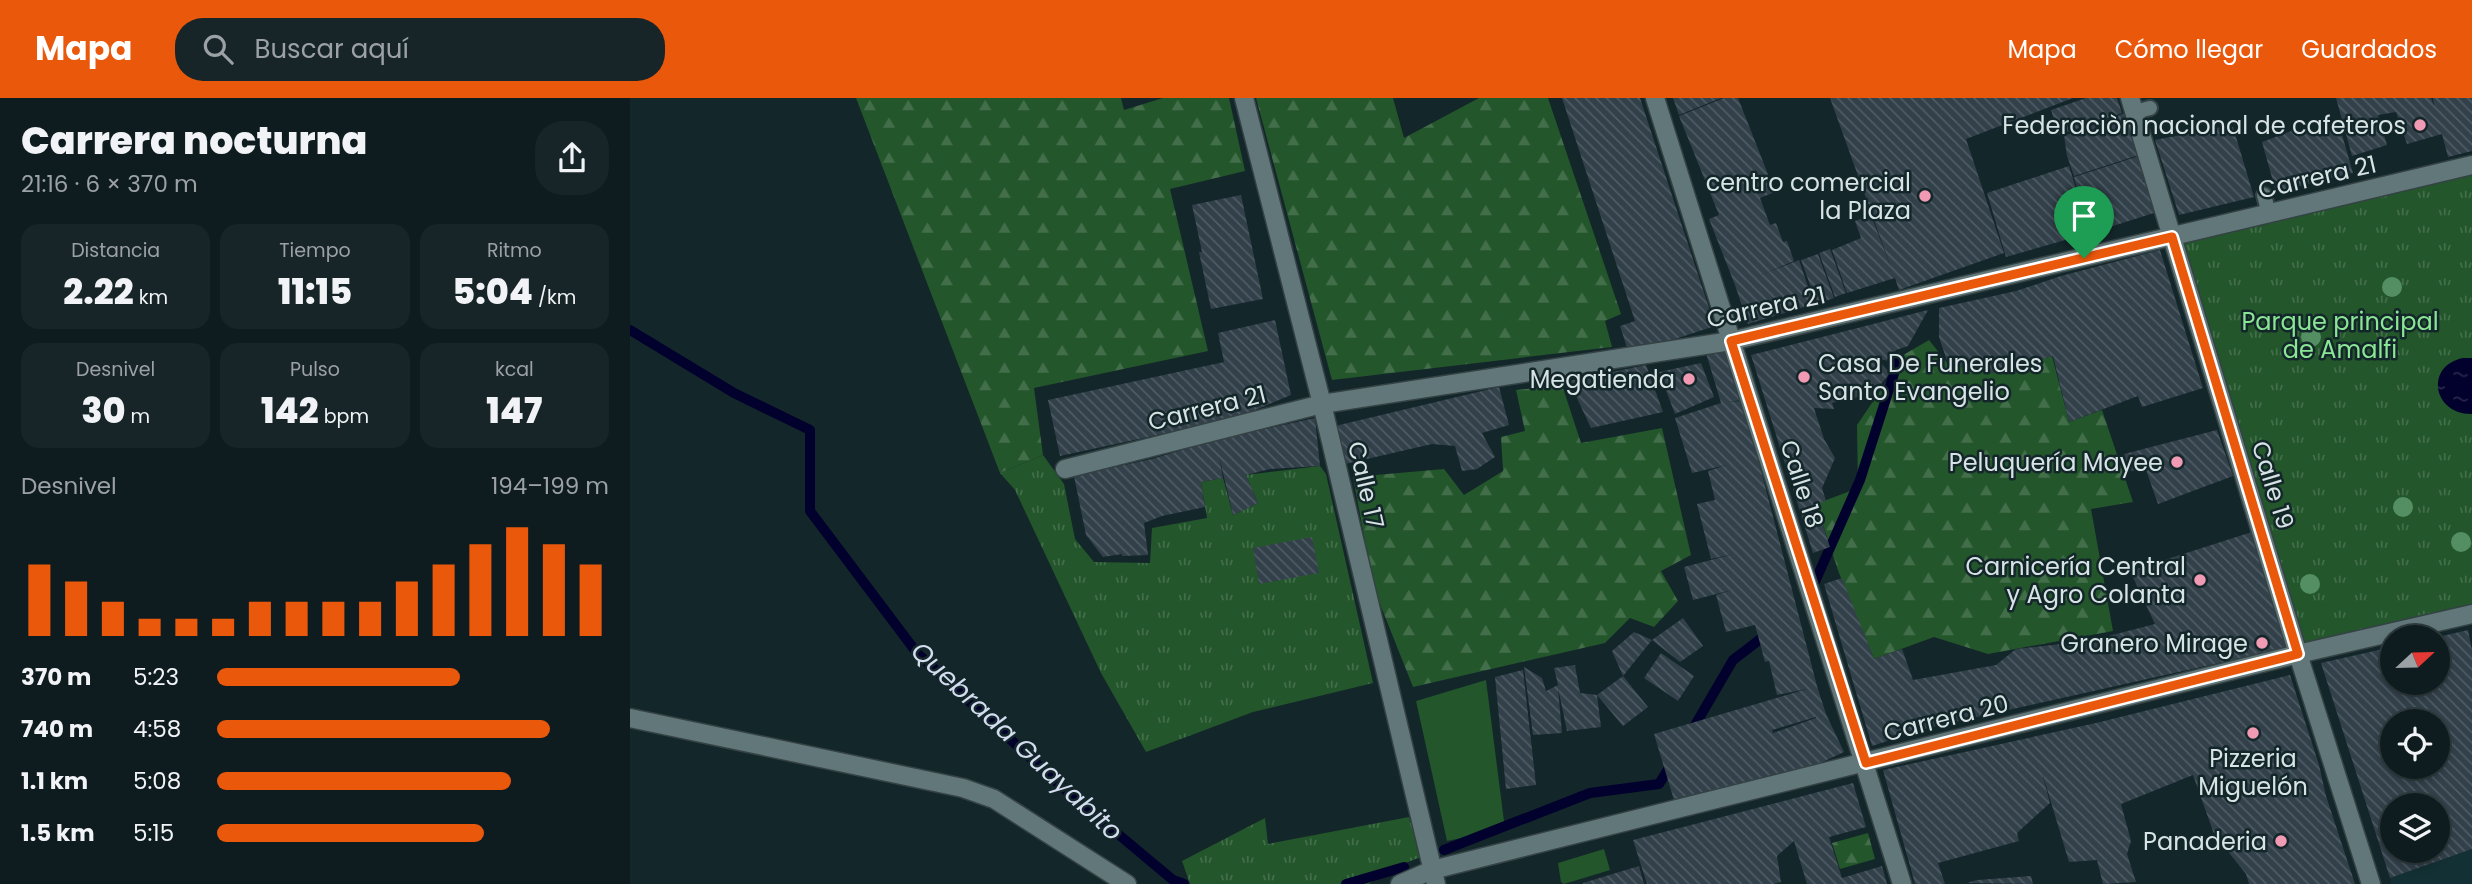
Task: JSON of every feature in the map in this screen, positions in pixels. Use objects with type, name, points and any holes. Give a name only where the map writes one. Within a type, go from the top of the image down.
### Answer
[{"type":"street","name":"Calle 17","points":[[1244,98],[1322,404],[1434,877]]},
{"type":"street","name":"Calle 18","points":[[1655,98],[1902,884]]},
{"type":"street","name":"Calle 19","points":[[2138,106],[2172,237],[2298,654],[2371,884]]},
{"type":"street","name":"Carrera 21","points":[[1065,469],[1322,404],[1731,341],[2472,165]]},
{"type":"street","name":"Carrera 20","points":[[1399,884],[2298,654],[2472,614]]},
{"type":"street","points":[[630,718],[963,789],[994,799],[1115,881]]},
{"type":"lane","points":[[2264,195],[2269,214]]},
{"type":"shaded area","points":[[2472,849],[2472,884],[2391,884],[2390,878],[2432,863],[2450,863],[2450,857]]},
{"type":"green space","points":[[856,98],[1121,98],[1124,110],[1163,98],[1229,98],[1245,171],[1170,189],[1208,351],[1034,388],[1043,455],[1000,473]]},
{"type":"green space","points":[[1256,98],[1393,98],[1404,138],[1479,98],[1548,98],[1621,314],[1605,321],[1612,347],[1332,380]]},
{"type":"green space","name":"Parque principal de Amalfi","points":[[2472,165],[2472,614],[2424,625],[2380,625],[2380,635],[2298,654],[2172,237]]},
{"type":"green space","points":[[1929,340],[1948,364],[1995,373],[2052,356],[2069,422],[2102,410],[2133,502],[2091,509],[2113,631],[1988,654],[1934,637],[1874,659],[1839,573],[1816,504],[1858,488],[1857,425],[1905,354]]},
{"type":"green space","points":[[1562,385],[1581,443],[1662,428],[1691,555],[1661,571],[1678,601],[1654,627],[1630,618],[1605,643],[1413,687],[1374,589],[1353,477],[1444,469],[1464,495],[1503,471],[1501,437],[1525,431],[1516,390]]},
{"type":"green space","points":[[1043,455],[1064,484],[1075,539],[1094,562],[1150,563],[1152,528],[1207,518],[1201,482],[1223,478],[1233,515],[1258,503],[1246,475],[1320,466],[1326,474],[1373,683],[1253,712],[1146,752],[1101,673],[1015,490],[1000,473]]},
{"type":"green space","points":[[1486,680],[1505,829],[1447,841],[1416,701]]},
{"type":"green space","points":[[1409,817],[1421,857],[1382,872],[1369,884],[1190,884],[1182,861],[1265,818],[1268,844]]},
{"type":"green space","points":[[1868,833],[1875,859],[1840,869],[1832,843]]},
{"type":"green space","points":[[1604,849],[1610,870],[1564,884],[1561,882],[1558,863]]},
{"type":"water","points":[[2463,358],[2472,358],[2472,414],[2449,407],[2438,389],[2442,370]]},
{"type":"building","points":[[1562,98],[1640,98],[1715,326],[1629,354],[1620,326],[1635,321]]},
{"type":"building","points":[[1673,98],[1721,98],[1679,115]]},
{"type":"building","points":[[1724,98],[1738,98],[1775,192],[1760,198],[1770,225],[1776,223],[1783,242],[1787,241],[1794,261],[1761,275],[1799,260],[1814,304],[1748,324],[1709,219],[1719,215],[1679,116]]},
{"type":"building","name":"centro comercial la Plaza","points":[[1830,98],[2073,98],[1966,139],[2004,253],[1899,290],[1895,278],[1847,293],[1832,250],[1861,238],[1855,221],[1871,215],[1893,273]]},
{"type":"building","points":[[2086,98],[2117,98],[2122,113],[2059,135],[2051,110]]},
{"type":"building","name":"Federaciòn nacional de cafeteros","points":[[2336,98],[2431,98],[2434,106],[2433,98],[2472,98],[2472,151],[2448,157],[2442,134],[2407,144],[2396,112],[2378,115],[2387,145],[2352,156]]},
{"type":"building","points":[[2125,113],[2139,155],[2074,176],[2064,136]]},
{"type":"building","points":[[2339,124],[2353,173],[2276,192],[2262,142],[2297,129],[2299,134]]},
{"type":"building","points":[[2233,127],[2254,197],[2179,215],[2155,140]]},
{"type":"building","points":[[2139,156],[2147,179],[2140,183],[2147,180],[2157,212],[2091,233],[2088,222],[2090,233],[2006,257],[1987,193],[2069,166],[2080,201],[2074,177]]},
{"type":"building","points":[[1241,195],[1263,299],[1211,309],[1192,205]]},
{"type":"building","points":[[1830,249],[1846,293],[1835,297],[1819,253]]},
{"type":"building","points":[[2160,250],[2203,388],[2142,407],[2138,396],[2069,422],[2053,356],[1995,373],[1948,364],[1939,337],[1939,308],[2016,291],[2061,276]]},
{"type":"building","points":[[1818,254],[1834,298],[1817,304],[1801,260]]},
{"type":"building","points":[[1928,310],[1908,346],[1896,350],[1890,361],[1877,359],[1890,373],[1868,400],[1866,395],[1832,403],[1834,409],[1814,408],[1824,439],[1835,458],[1822,488],[1826,501],[1816,504],[1830,547],[1813,553],[1751,355]]},
{"type":"building","points":[[1275,320],[1291,395],[1236,418],[1060,456],[1048,400],[1224,362],[1218,333]]},
{"type":"building","points":[[1725,350],[1742,400],[1727,402],[1743,401],[1817,686],[1826,714],[1844,752],[1788,778],[1677,810],[1654,734],[1807,689],[1777,695],[1769,661],[1765,662],[1755,625],[1726,632],[1716,595],[1732,590],[1693,600],[1684,567],[1734,554],[1711,559],[1697,504],[1715,500],[1708,471],[1726,465],[1692,473],[1675,418],[1721,403],[1706,353]],"holes":[[[1816,717],[1773,733],[1772,730]]]},
{"type":"building","points":[[1701,363],[1714,397],[1675,414],[1659,372]]},
{"type":"building","points":[[1646,365],[1663,412],[1591,428],[1569,381]]},
{"type":"building","points":[[1499,387],[1509,425],[1482,433],[1495,457],[1477,469],[1462,471],[1455,446],[1432,444],[1345,464],[1335,426]]},
{"type":"building","points":[[1315,418],[1320,466],[1270,469],[1246,475],[1258,503],[1233,515],[1219,456],[1223,478],[1201,482],[1205,507],[1162,516],[1144,523],[1148,555],[1122,554],[1103,557],[1086,535],[1074,476]]},
{"type":"building","name":"Peluquería Mayee","points":[[2217,430],[2233,476],[2158,504],[2146,470],[2130,471],[2124,454]]},
{"type":"building","points":[[2252,532],[2286,648],[1928,728],[1872,746],[1824,584],[1842,578],[1874,659],[1902,649],[1913,680],[1996,665],[2016,649],[2089,641],[2155,624],[2130,571]]},
{"type":"building","points":[[1312,537],[1319,573],[1259,584],[1253,548]]},
{"type":"building","points":[[1683,618],[1703,646],[1680,662],[1652,640]]},
{"type":"building","points":[[2468,630],[2472,650],[2472,849],[2450,857],[2450,793],[2380,793],[2380,847],[2321,663],[2380,650],[2380,695],[2450,695],[2450,634]]},
{"type":"building","points":[[1634,632],[1652,640],[1623,676],[1612,651]]},
{"type":"building","points":[[1661,653],[1694,676],[1678,701],[1644,678]]},
{"type":"building","points":[[1575,665],[1580,693],[1597,695],[1601,727],[1567,731],[1558,688],[1562,733],[1533,735],[1524,667],[1542,678],[1546,691],[1558,685],[1554,668]]},
{"type":"building","points":[[1523,670],[1536,785],[1506,789],[1495,677]]},
{"type":"building","points":[[2290,675],[2355,884],[2249,884],[2246,874],[2214,834],[2193,775],[2121,804],[2131,841],[2127,854],[2136,882],[2103,884],[2097,860],[2069,862],[2041,769],[2050,803],[2017,833],[2019,841],[1938,863],[1945,884],[1915,884],[1883,770],[2096,723]]},
{"type":"building","points":[[1623,676],[1648,707],[1623,726],[1597,695]]},
{"type":"building","points":[[1853,783],[1866,827],[1829,837],[1842,878],[1882,866],[1887,884],[1807,884],[1794,841],[1777,856],[1781,882],[1647,884],[1633,840]]},
{"type":"building","points":[[2385,863],[2432,863],[2390,878]]},
{"type":"building","points":[[1639,866],[1644,884],[1583,884],[1583,883]]},
{"type":"building","points":[[2031,876],[2033,884],[1967,883],[1977,880]]},
{"type":"waterway","name":"Quebrada Guayabito","points":[[630,330],[734,393],[810,430],[810,511],[917,653],[1063,788],[1173,880],[1184,884]]},
{"type":"waterway","name":"Quebrada Guayabito","points":[[1810,593],[1860,480],[1898,361]]},
{"type":"waterway","points":[[1691,732],[1733,660],[1767,634]]},
{"type":"waterway","points":[[1444,850],[1590,793],[1659,784],[1672,763]]},
{"type":"waterway","name":"Quebrada Guayabito","points":[[1346,884],[1404,867]]},
{"type":"place","name":"Federaciòn nacional de cafeteros","points":[[2420,125]]},
{"type":"place","name":"centro comercial la Plaza","points":[[1925,196]]},
{"type":"place","name":"Casa De Funerales Santo Evangelio","points":[[1804,377]]},
{"type":"place","name":"Megatienda","points":[[1689,379]]},
{"type":"place","name":"Peluquería Mayee","points":[[2177,462]]},
{"type":"place","name":"Carnicería Central y Agro Colanta","points":[[2200,580]]},
{"type":"place","name":"Granero Mirage","points":[[2262,643]]},
{"type":"place","name":"Pizzeria Miguelón","points":[[2253,733]]},
{"type":"place","name":"Panaderia","points":[[2281,841]]},
{"type":"route","points":[[2172,237],[2298,654],[1866,763],[1731,341],[2084,258],[2172,237]]}]
